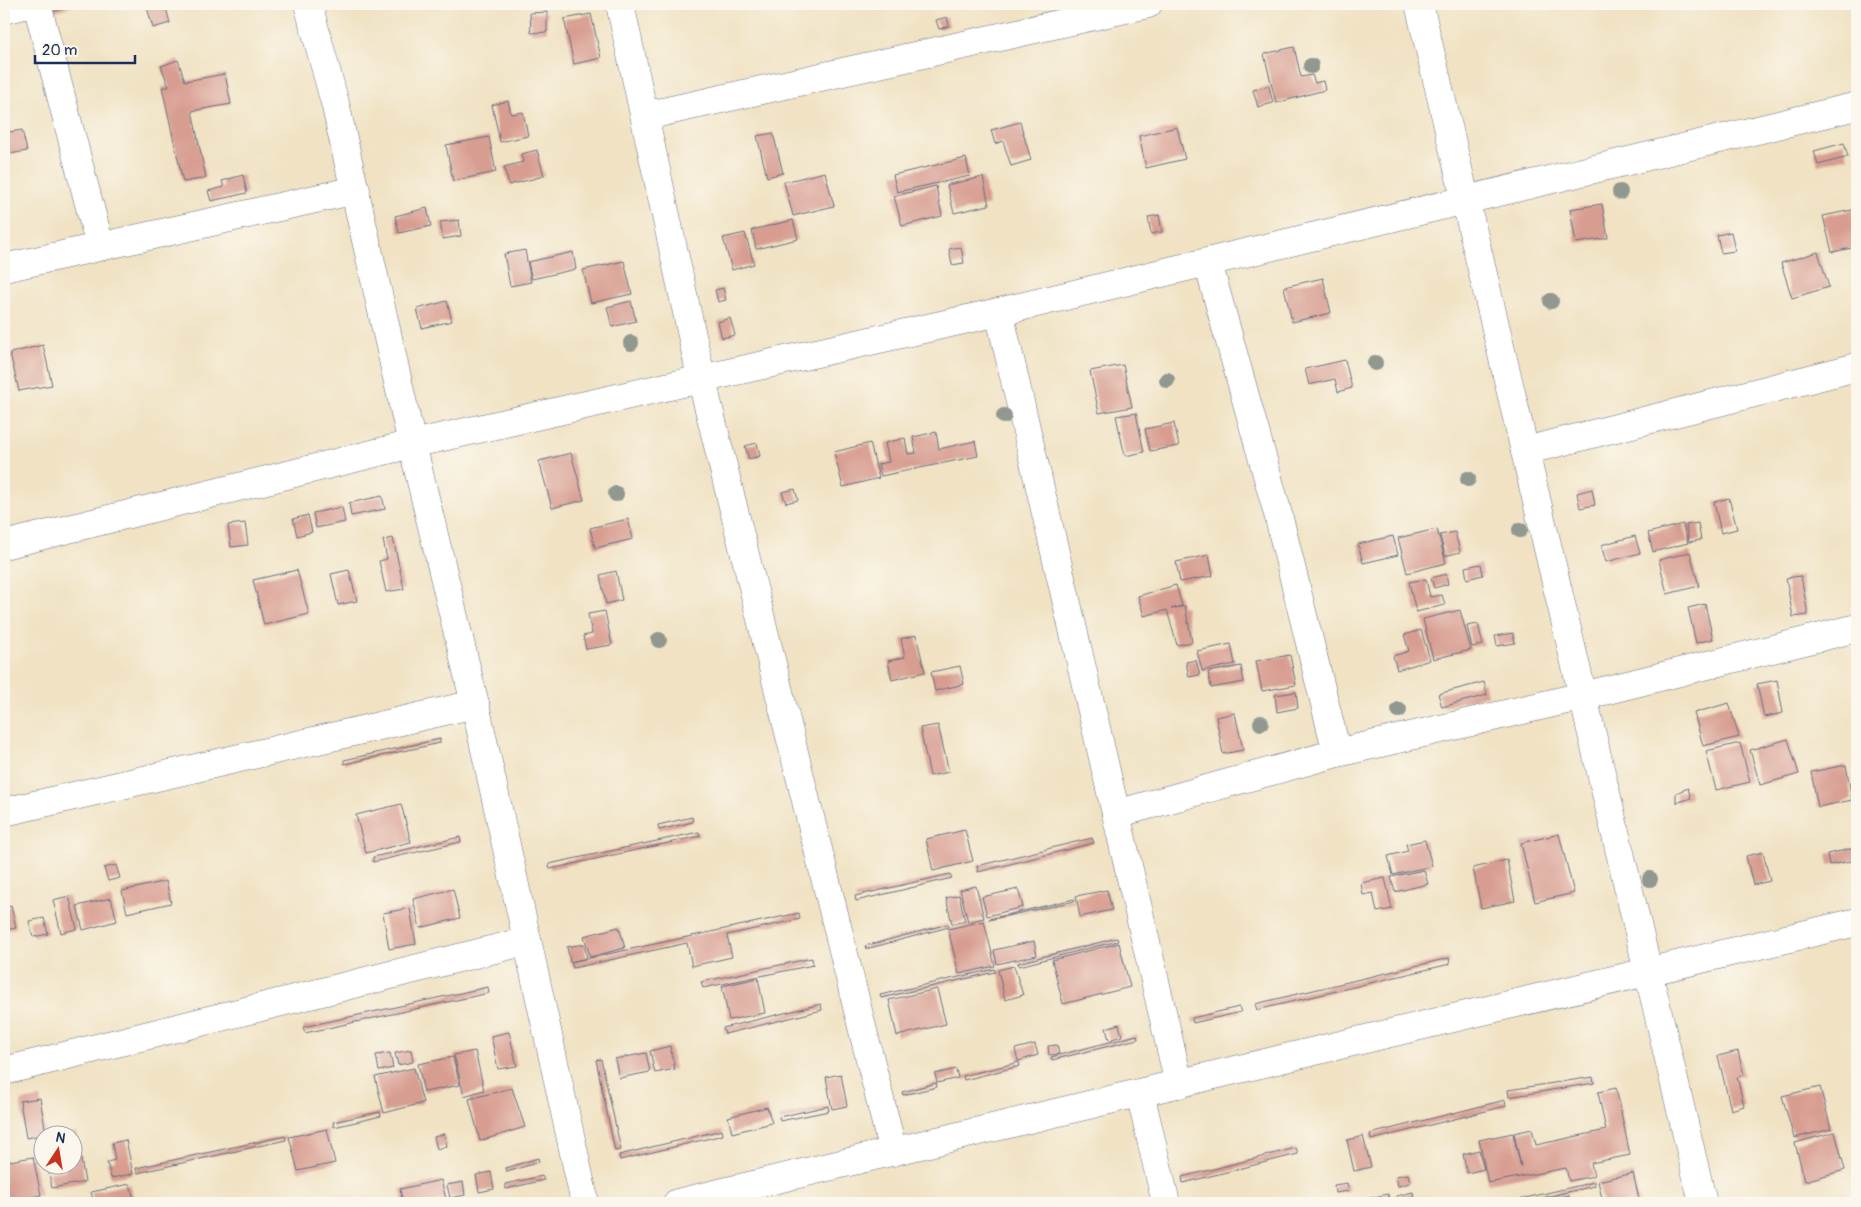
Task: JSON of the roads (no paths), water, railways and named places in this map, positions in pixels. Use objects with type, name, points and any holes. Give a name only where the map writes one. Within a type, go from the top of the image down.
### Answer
[{"type":"street","points":[[4,10],[29,4]]},
{"type":"street","points":[[38,4],[100,246]]},
{"type":"street","points":[[308,4],[356,190],[412,444],[474,704],[585,1203]]},
{"type":"street","points":[[620,4],[701,378],[893,1152]]},
{"type":"street","points":[[645,116],[1148,4]]},
{"type":"street","points":[[1419,4],[1703,1203]]},
{"type":"street","points":[[4,545],[412,444],[999,312],[1857,106]]},
{"type":"street","points":[[4,268],[356,190]]},
{"type":"street","points":[[1208,263],[1278,514],[1337,754]]},
{"type":"street","points":[[999,312],[1179,1084]]},
{"type":"street","points":[[1525,451],[1857,367]]},
{"type":"street","points":[[1116,814],[1337,754],[1583,696],[1857,628]]},
{"type":"street","points":[[4,812],[474,704]]},
{"type":"street","points":[[677,1203],[1857,922]]},
{"type":"street","points":[[4,1071],[527,941]]},
{"type":"street","points":[[1140,1093],[1166,1203]]}]
